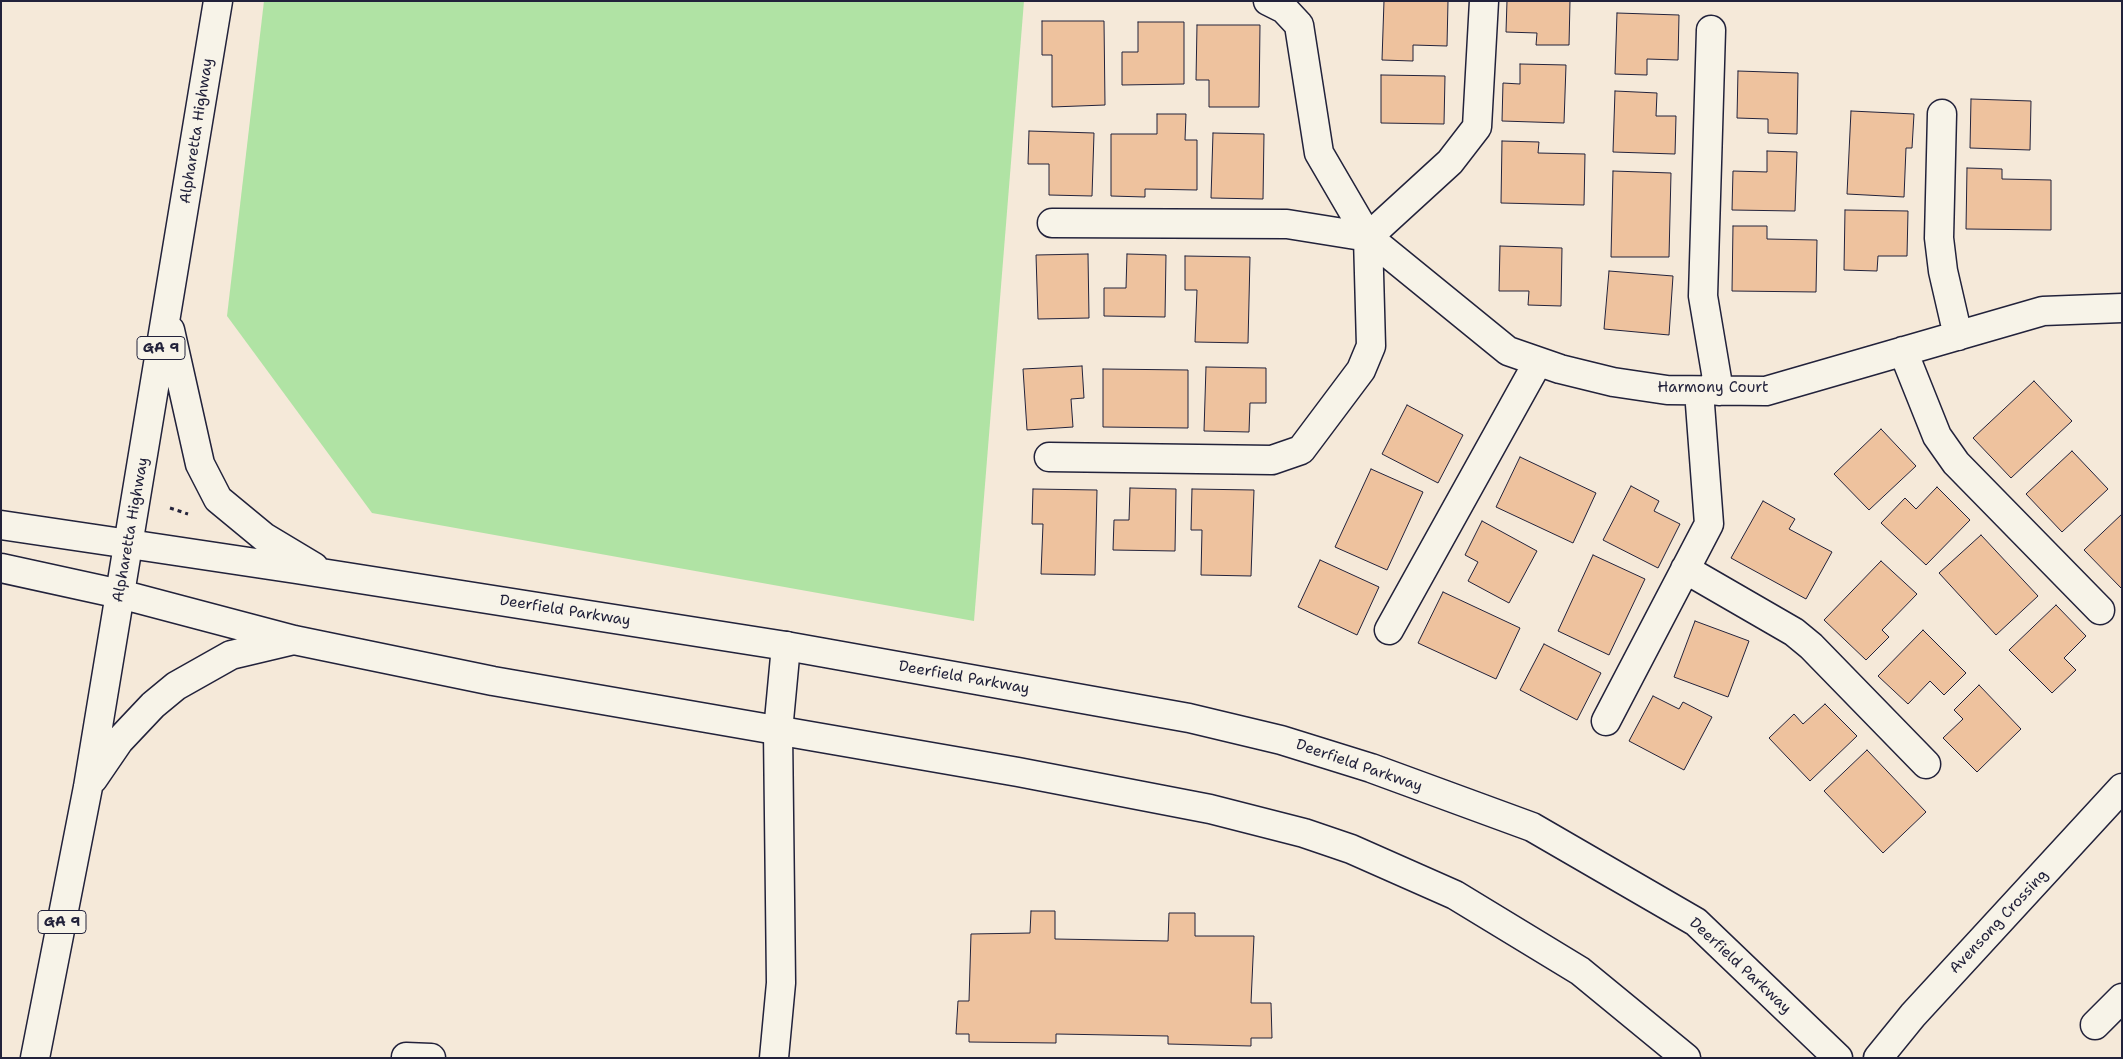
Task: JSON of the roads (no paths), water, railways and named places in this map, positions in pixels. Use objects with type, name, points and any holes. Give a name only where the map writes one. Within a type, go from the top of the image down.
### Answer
[{"type":"main road","name":"Alpharetta Highway","points":[[35,1058],[88,787],[218,1]]},
{"type":"main road","points":[[1049,457],[1272,460],[1301,450],[1361,370],[1371,346],[1368,237],[1319,153],[1299,26],[1284,9],[1268,1]]},
{"type":"main road","points":[[1368,237],[1450,162],[1477,127],[1484,1]]},
{"type":"main road","points":[[1606,721],[1709,524],[1709,391],[1703,296],[1711,30]]},
{"type":"main road","points":[[1942,114],[1939,238],[1943,271],[1958,336]]},
{"type":"main road","points":[[1052,224],[1286,224],[1368,237]]},
{"type":"main road","name":"Harmony Court","points":[[1368,237],[1508,351],[1560,369],[1613,382],[1667,390],[1766,391],[2043,311],[2122,308]]},
{"type":"main road","points":[[167,315],[200,464],[218,499],[264,536],[324,573]]},
{"type":"main road","points":[[1903,351],[1937,436],[1956,463],[2100,610]]},
{"type":"main road","points":[[1389,630],[1538,362]]},
{"type":"main road","name":"Deerfield Parkway","points":[[1,525],[324,573],[786,646],[1237,728],[1336,757],[1532,826],[1696,922],[1838,1058]]},
{"type":"main road","points":[[1,568],[120,594],[294,640],[493,681],[1018,772],[1210,809],[1304,833],[1351,849],[1455,895],[1580,971],[1686,1058]]},
{"type":"main road","points":[[1685,569],[1794,632],[1811,646],[1926,764]]},
{"type":"main road","points":[[88,787],[119,741],[153,705],[176,686],[231,655],[294,640]]},
{"type":"main road","points":[[774,1058],[781,983],[778,731],[786,646]]},
{"type":"main road","name":"Avensong Crossing","points":[[1878,1058],[1913,1016],[2122,788]]},
{"type":"main road","points":[[2095,1024],[2122,998]]},
{"type":"main road","points":[[406,1057],[431,1058]]}]
